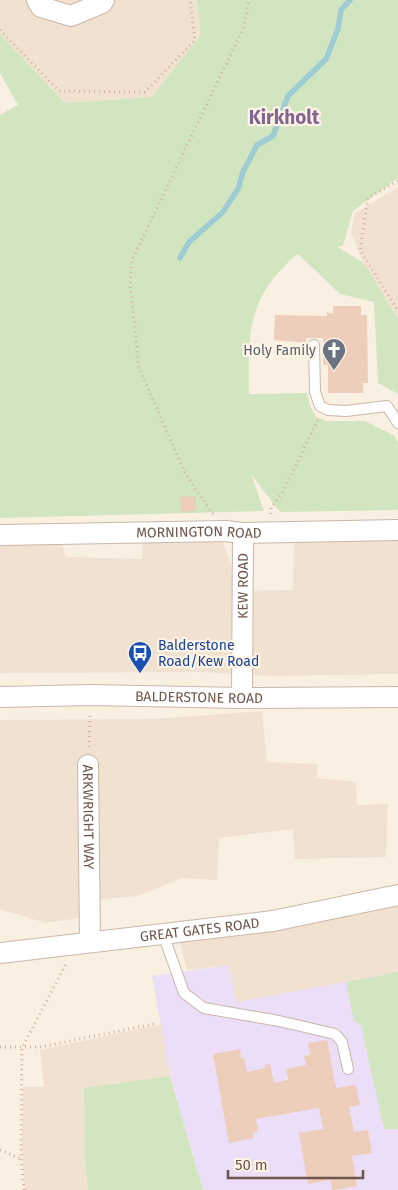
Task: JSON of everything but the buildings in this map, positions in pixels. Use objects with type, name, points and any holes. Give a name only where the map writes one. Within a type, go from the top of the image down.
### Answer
[{"type":"street","points":[[37,0],[40,7],[71,16],[104,0]]},
{"type":"street","name":"MORNINGTON ROAD","points":[[0,535],[398,530]]},
{"type":"street","name":"KEW ROAD","points":[[234,532],[242,698]]},
{"type":"street","name":"BALDERSTONE ROAD","points":[[0,697],[90,695],[242,698],[398,697]]},
{"type":"street","name":"ARKWRIGHT WAY","points":[[80,943],[88,765]]},
{"type":"street","name":"GREAT GATES ROAD","points":[[0,952],[273,921],[398,895]]},
{"type":"lane","points":[[314,345],[314,392],[320,406],[328,410],[346,411],[387,406],[398,423]]},
{"type":"lane","points":[[163,934],[184,993],[204,1008],[279,1021],[335,1034],[342,1042],[348,1069]]},
{"type":"path","points":[[0,30],[59,91],[146,92],[194,40],[190,0]]},
{"type":"path","points":[[234,532],[186,475],[139,368],[130,283],[132,260],[243,29],[249,0]]},
{"type":"path","points":[[398,181],[368,198],[360,250],[398,311]]},
{"type":"path","points":[[272,532],[271,508],[282,492],[317,420],[328,410]]},
{"type":"path","name":"ARKWRIGHT WAY","points":[[88,765],[90,695]]},
{"type":"path","points":[[24,1190],[21,1159],[22,1048],[70,956],[80,943]]},
{"type":"path","points":[[0,1047],[40,1047],[154,1024]]},
{"type":"path","points":[[0,1150],[21,1159]]},
{"type":"shaded area","points":[[0,0],[197,0],[202,35],[152,97],[65,103],[0,34]]},
{"type":"shaded area","points":[[398,187],[398,319],[362,260],[351,232],[355,213]]},
{"type":"shaded area","points":[[0,541],[61,541],[66,557],[142,559],[143,543],[223,541],[232,568],[235,591],[293,590],[294,543],[398,541],[398,674],[274,676],[201,672],[0,673]]},
{"type":"shaded area","points":[[262,711],[267,762],[318,764],[317,778],[356,782],[357,805],[388,804],[386,857],[295,859],[293,829],[219,838],[217,880],[182,878],[137,896],[93,900],[93,916],[46,923],[0,909],[0,720],[153,719]]},
{"type":"shaded area","points":[[398,899],[398,972],[236,1002],[229,965],[187,970],[180,942]]},
{"type":"shaded area","points":[[229,965],[236,1002],[398,972],[398,1190],[203,1190],[170,1076],[152,976]]},
{"type":"shaded area","points":[[162,1024],[170,1076],[84,1089],[85,1158],[88,1190],[25,1190],[22,1154],[23,1087],[44,1087],[40,1050]]},
{"type":"green space","points":[[197,0],[398,0],[398,178],[353,211],[343,246],[337,247],[364,263],[398,319],[398,394],[378,383],[374,302],[340,294],[298,254],[293,257],[270,283],[261,297],[255,312],[249,344],[249,394],[307,393],[310,406],[316,417],[326,421],[365,421],[395,436],[398,443],[398,510],[280,512],[251,474],[264,511],[0,518],[0,115],[18,105],[0,73],[0,34],[65,103],[152,97],[201,35]]},
{"type":"green space","points":[[398,972],[398,1129],[384,1129],[361,1025],[354,1021],[346,982]]},
{"type":"green space","points":[[170,1076],[203,1190],[88,1190],[85,1158],[84,1088]]},
{"type":"waterway","points":[[180,258],[189,242],[223,212],[238,189],[243,172],[257,145],[273,136],[288,96],[326,59],[338,29],[341,10],[350,0]]},
{"type":"place","name":"Holy Family","points":[[334,371]]},
{"type":"place","name":"Balderstone Road/Kew Road","points":[[140,674]]},
{"type":"district","name":"Kirkholt","points":[[284,117]]}]
